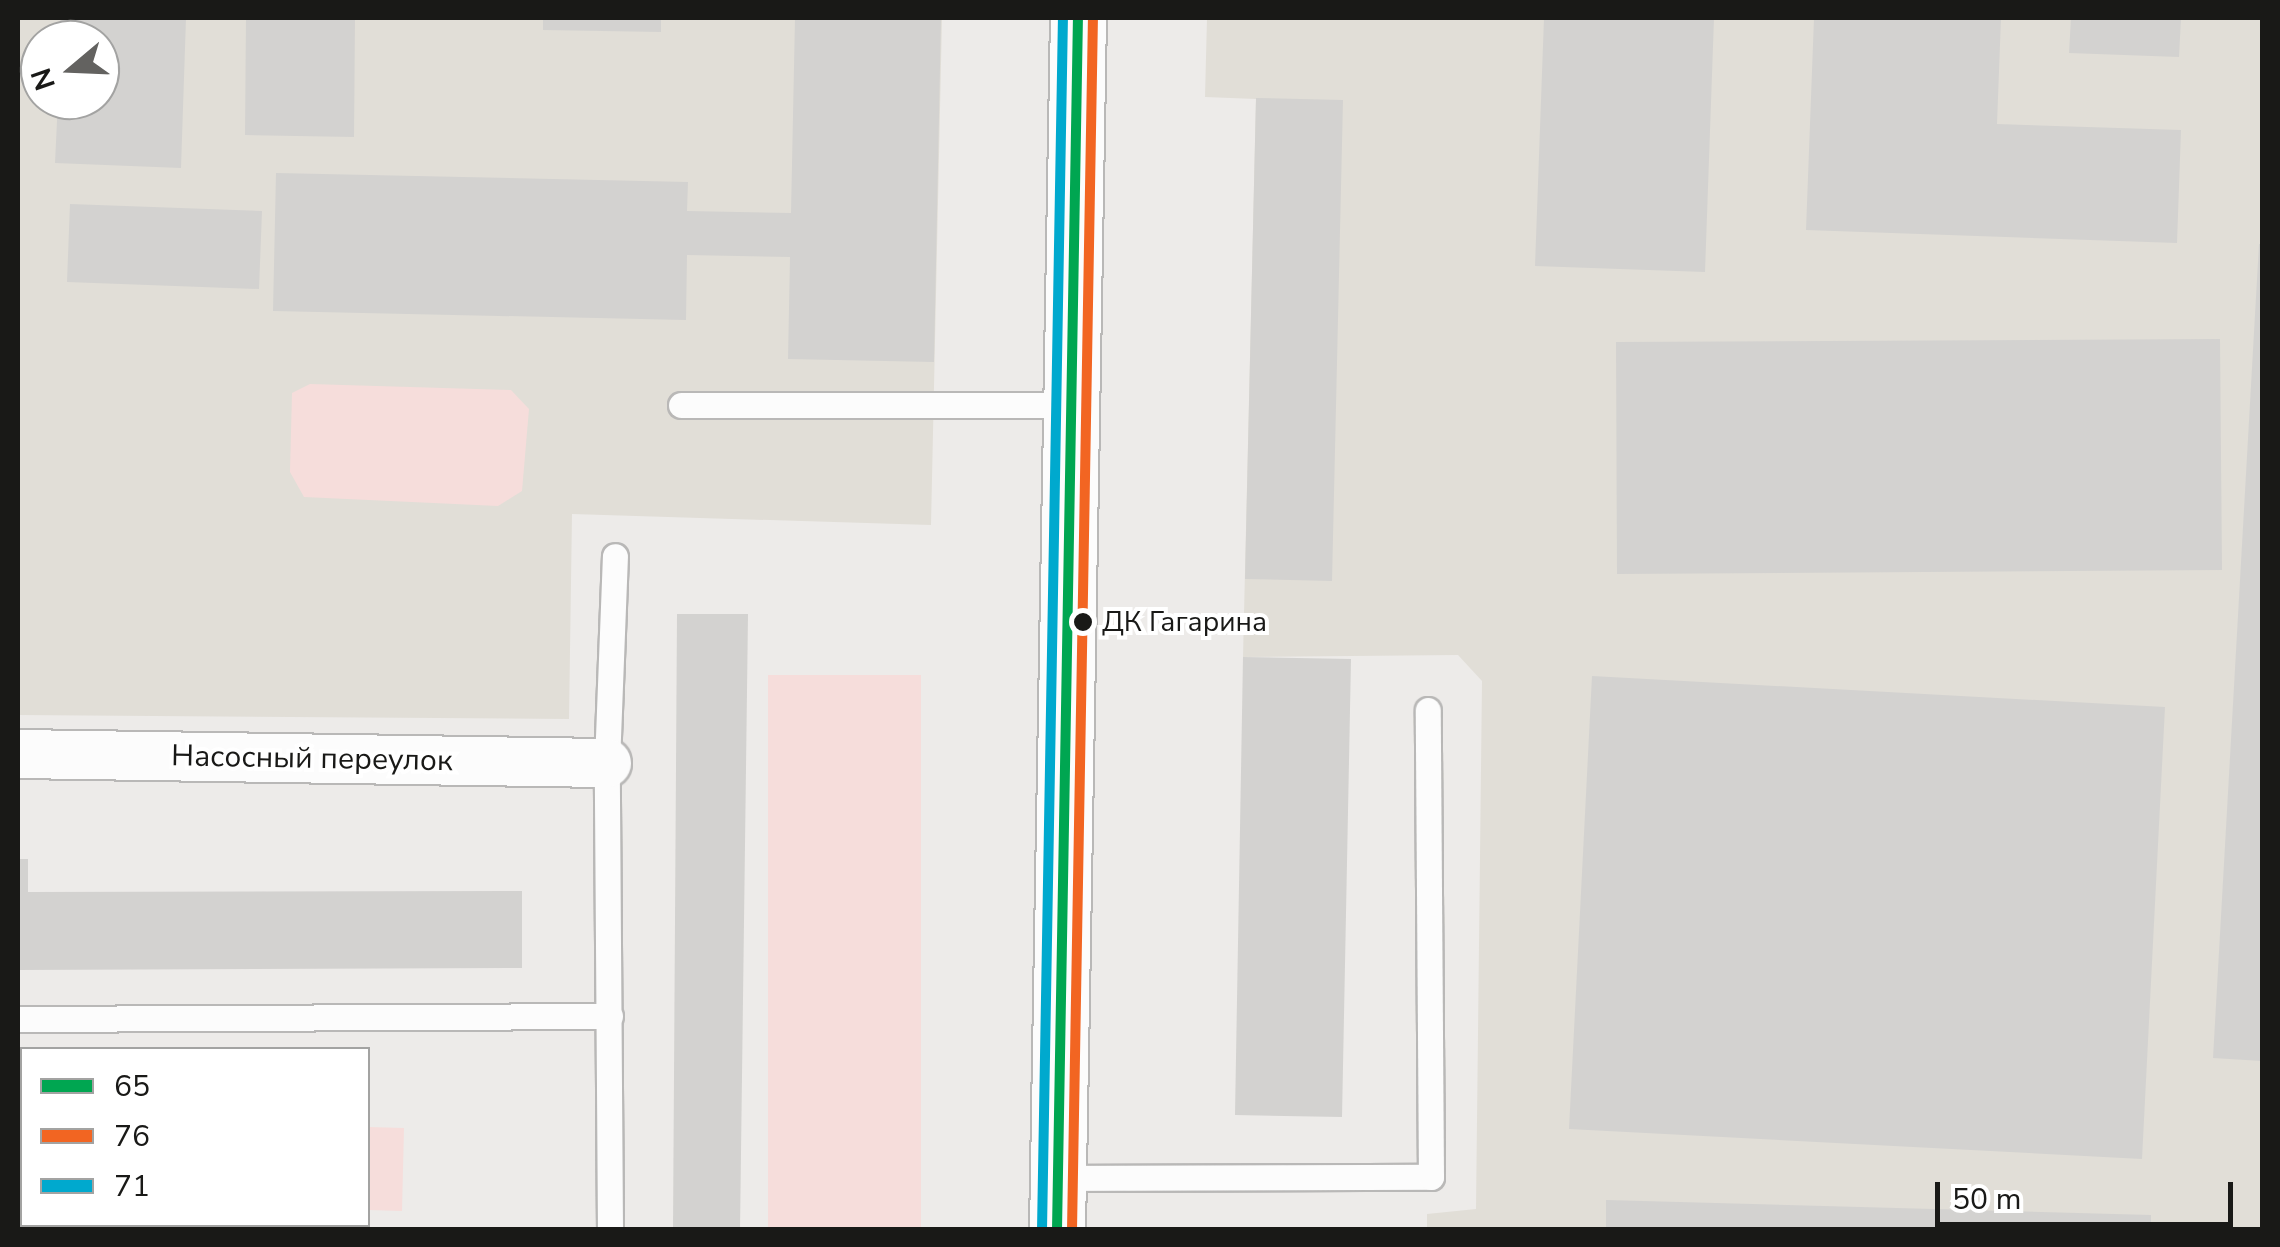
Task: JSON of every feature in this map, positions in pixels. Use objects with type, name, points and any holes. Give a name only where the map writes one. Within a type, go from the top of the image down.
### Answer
[{"type":"main road","points":[[1057,1204],[1078,18]]},
{"type":"street","name":"Насосный переулок","points":[[18,754],[607,763]]},
{"type":"lane","points":[[681,405],[1071,406]]},
{"type":"lane","points":[[610,1230],[607,763],[615,556]]},
{"type":"lane","points":[[1057,1204],[1431,1176],[1428,710]]},
{"type":"lane","points":[[18,1019],[610,1016]]},
{"type":"shaded area","points":[[18,18],[942,18],[931,525],[572,514],[569,719],[18,715]]},
{"type":"shaded area","points":[[1207,18],[2262,18],[2262,1229],[1427,1229],[1427,1214],[1476,1209],[1482,681],[1458,655],[1243,657],[1256,99],[1205,97]]},
{"type":"shaded area","points":[[310,384],[511,390],[529,409],[522,491],[498,506],[304,497],[290,472],[292,393]]},
{"type":"shaded area","points":[[768,675],[921,675],[921,1229],[768,1229]]},
{"type":"shaded area","points":[[370,1127],[404,1128],[402,1211],[370,1210]]},
{"type":"building","points":[[186,18],[181,168],[55,163],[57,120],[120,120],[120,20],[60,20]]},
{"type":"building","points":[[246,18],[355,18],[354,137],[245,135]]},
{"type":"building","points":[[543,18],[661,18],[661,32],[543,30]]},
{"type":"building","points":[[795,18],[941,18],[934,362],[788,359],[790,257],[687,255],[686,320],[273,311],[276,173],[688,182],[687,211],[791,213]]},
{"type":"building","points":[[1544,18],[1714,18],[1705,272],[1535,266]]},
{"type":"building","points":[[1814,18],[2001,18],[1997,124],[2181,130],[2177,243],[1806,230]]},
{"type":"building","points":[[2071,18],[2181,18],[2179,57],[2069,53]]},
{"type":"building","points":[[1256,98],[1343,100],[1332,581],[1245,579]]},
{"type":"building","points":[[70,204],[262,211],[259,289],[67,282]]},
{"type":"building","points":[[2262,244],[2262,1061],[2213,1058]]},
{"type":"building","points":[[2220,339],[2222,570],[1617,574],[1616,342]]},
{"type":"building","points":[[677,614],[748,614],[740,1230],[673,1230]]},
{"type":"building","points":[[1243,657],[1351,659],[1342,1117],[1235,1115]]},
{"type":"building","points":[[1592,676],[2165,707],[2142,1159],[1569,1129]]},
{"type":"building","points":[[18,859],[28,859],[28,892],[522,891],[522,968],[18,970]]},
{"type":"building","points":[[1606,1200],[2151,1215],[2151,1230],[1606,1230]]},
{"type":"transit line","name":"71","points":[[1042,1230],[1063,18]]},
{"type":"transit line","name":"65","points":[[1057,1230],[1078,18]]},
{"type":"transit line","name":"76","points":[[1072,1230],[1093,18]]},
{"type":"place","name":"ДК Гагарина","points":[[1083,622]]}]
